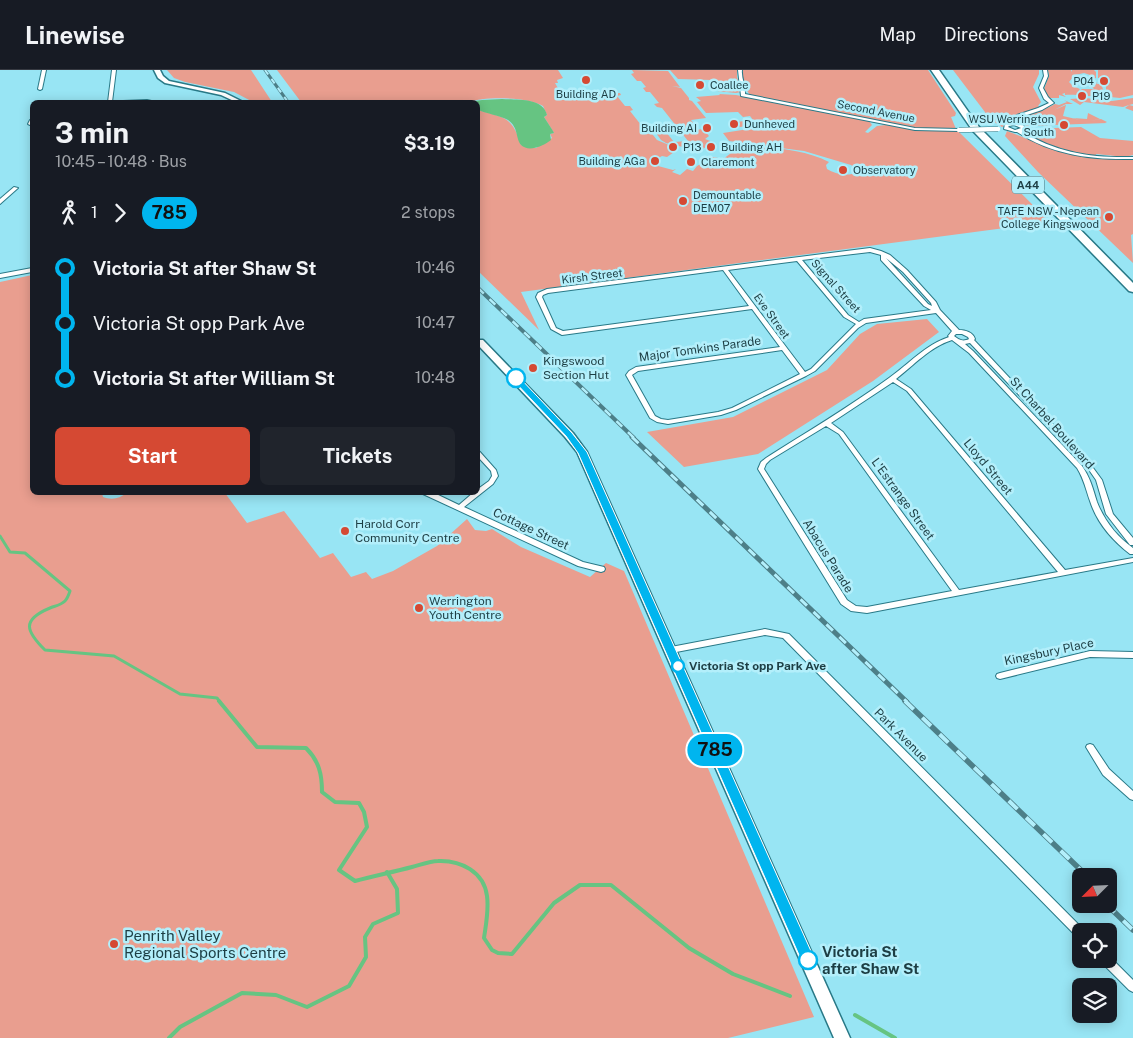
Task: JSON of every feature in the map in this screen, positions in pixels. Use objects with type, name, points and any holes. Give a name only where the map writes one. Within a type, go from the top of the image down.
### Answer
[{"type":"highway","name":"A44","points":[[935,70],[976,129],[1133,289]]},
{"type":"street","points":[[40,89],[44,70]]},
{"type":"street","points":[[110,100],[114,70]]},
{"type":"street","points":[[157,70],[160,78],[167,82],[223,94],[236,100]]},
{"type":"street","name":"Second Avenue","points":[[740,70],[739,77],[744,91],[742,96],[915,129],[1006,128]]},
{"type":"street","points":[[1014,124],[1019,116],[1040,109],[1052,102],[1046,98],[1041,88],[1046,76],[1045,70]]},
{"type":"street","points":[[1006,128],[1007,125],[1014,124],[1024,128],[1019,131]]},
{"type":"street","points":[[1006,128],[1019,131],[1041,144],[1073,153],[1107,158],[1133,158]]},
{"type":"street","points":[[0,202],[16,188]]},
{"type":"street","name":"Kirsh Street","points":[[752,307],[562,333],[554,329],[539,297],[540,294],[547,291],[870,250],[878,251],[884,255]]},
{"type":"street","name":"St Charbel Boulevard","points":[[884,255],[883,259],[926,305],[937,311],[956,337],[1080,467],[1088,480],[1100,515],[1118,539],[1133,552]]},
{"type":"street","name":"Signal Street","points":[[799,260],[846,316],[859,324]]},
{"type":"street","name":"Eve Street","points":[[724,268],[804,375]]},
{"type":"street","points":[[0,276],[30,270]]},
{"type":"street","points":[[859,324],[870,319],[937,311]]},
{"type":"street","name":"Major Tomkins Parade","points":[[783,348],[636,369],[629,375],[651,416],[656,420],[664,422],[729,411],[804,375],[818,366],[859,324]]},
{"type":"street","name":"St Charbel Boulevard","points":[[956,337],[969,334],[972,337],[971,341],[1089,466],[1099,480],[1114,520],[1133,543]]},
{"type":"street","points":[[956,337],[971,341]]},
{"type":"street","name":"Abacus Parade","points":[[956,337],[940,342],[893,379],[763,463],[761,469],[840,598],[854,609],[867,610],[1133,560]]},
{"type":"street","points":[[480,342],[569,435],[582,452],[841,1035]]},
{"type":"street","name":"Lloyd Street","points":[[893,379],[908,390],[1062,573]]},
{"type":"street","name":"L'Estrange Street","points":[[827,423],[840,433],[957,593]]},
{"type":"street","points":[[480,454],[494,471],[495,476],[492,482],[480,491]]},
{"type":"street","name":"Cottage Street","points":[[431,495],[581,564],[601,569]]},
{"type":"street","points":[[459,508],[476,495]]},
{"type":"street","name":"Park Avenue","points":[[671,650],[765,632],[786,636],[1072,925]]},
{"type":"street","name":"Kingsbury Place","points":[[1000,676],[1090,654],[1133,655]]},
{"type":"street","points":[[1090,747],[1106,772],[1133,796]]},
{"type":"street","points":[[1115,968],[1133,986]]},
{"type":"shaded area","points":[[167,70],[251,70],[271,100],[249,100],[234,92],[174,78]]},
{"type":"shaded area","points":[[277,70],[558,70],[563,78],[557,80],[558,83],[555,83],[559,90],[579,90],[588,95],[620,93],[621,95],[617,96],[625,106],[630,106],[633,110],[630,111],[645,130],[649,130],[657,140],[669,145],[667,147],[677,150],[667,157],[662,156],[650,161],[660,164],[658,166],[676,169],[672,172],[680,175],[687,169],[693,171],[697,166],[713,157],[723,159],[738,148],[730,145],[732,144],[806,153],[829,162],[826,165],[827,169],[839,174],[847,175],[859,171],[851,165],[804,151],[729,141],[723,133],[755,128],[753,125],[740,127],[736,122],[753,120],[750,116],[743,117],[738,112],[706,113],[697,102],[701,101],[696,97],[719,94],[736,95],[869,121],[872,125],[865,132],[868,133],[877,126],[886,125],[923,131],[960,131],[1050,222],[521,292],[539,330],[480,273],[480,111],[501,117],[511,123],[521,145],[536,148],[552,138],[550,134],[554,133],[544,117],[547,115],[543,106],[528,101],[507,98],[476,100],[300,100]]},
{"type":"shaded area","points":[[632,70],[668,71],[680,87],[672,86],[681,88],[689,100],[706,118],[691,120],[697,128],[696,130],[703,129],[709,136],[705,139],[713,142],[700,151],[704,152],[666,143],[661,140],[656,133],[666,132],[674,142],[688,141],[662,108],[654,104],[659,103],[650,92],[646,92],[643,88],[646,87],[641,81],[637,81],[631,74],[634,73]]},
{"type":"shaded area","points":[[670,70],[737,70],[741,92],[717,91],[725,91],[712,80],[678,79]]},
{"type":"shaded area","points":[[743,70],[928,70],[956,113],[955,116],[951,117],[956,129],[915,128],[752,97],[744,85]]},
{"type":"shaded area","points":[[953,70],[1039,70],[1033,87],[1041,102],[1038,106],[1040,107],[1016,115],[1011,123],[1002,127],[991,120]]},
{"type":"shaded area","points":[[1048,70],[1071,70],[1072,72],[1072,70],[1094,70],[1096,78],[1093,79],[1093,82],[1101,84],[1106,97],[1065,95],[1065,93],[1062,94],[1066,97],[1059,95],[1059,98],[1049,98],[1044,89],[1049,76]],"holes":[[[1084,73],[1090,75],[1091,78],[1087,78],[1091,80],[1087,83],[1096,86],[1092,87],[1094,89],[1082,89],[1077,93],[1080,89],[1069,82],[1075,75]]]},
{"type":"shaded area","points":[[1098,70],[1133,70],[1133,95],[1120,98],[1110,97],[1106,91],[1106,84],[1109,83],[1102,78],[1098,78]]},
{"type":"shaded area","points":[[1085,98],[1112,101],[1133,98],[1133,104],[1123,107],[1084,102],[1080,105],[1070,99]]},
{"type":"shaded area","points":[[502,99],[535,102],[544,109],[547,115],[544,117],[554,133],[550,134],[551,140],[537,147],[524,147],[519,142],[514,126],[508,120],[480,111],[480,100]]},
{"type":"shaded area","points":[[1064,100],[1073,104],[1066,104],[1054,110],[1066,105],[1063,116],[1080,120],[1073,118],[1087,119],[1088,113],[1100,119],[1089,121],[1101,119],[1107,123],[1027,126],[1019,123],[1020,118],[1055,104],[1059,105],[1067,102]]},
{"type":"shaded area","points":[[1129,105],[1133,106],[1133,111],[1125,108]]},
{"type":"shaded area","points":[[1081,127],[1100,138],[1133,141],[1133,155],[1125,157],[1096,154],[1096,156],[1077,153],[1051,145],[1025,133],[1028,129]]},
{"type":"shaded area","name":"TAFE NSW - Nepean College Kingswood","points":[[1007,131],[1062,152],[1098,158],[1133,159],[1133,234],[1131,235],[1133,263],[1038,172],[1005,136]]},
{"type":"shaded area","points":[[30,275],[30,495],[102,495],[103,497],[112,499],[124,495],[226,495],[247,523],[284,511],[320,558],[333,553],[351,577],[366,572],[372,579],[393,571],[437,546],[467,519],[475,530],[486,531],[492,529],[521,547],[590,577],[606,563],[624,571],[814,1017],[728,1038],[0,1038],[0,282]]},
{"type":"shaded area","points":[[927,319],[939,332],[873,381],[758,454],[684,467],[647,432],[733,417],[827,370],[860,334],[877,324]]},
{"type":"waterway","points":[[0,536],[10,552],[25,553],[70,591],[63,602],[41,612],[31,622],[31,632],[45,650],[114,656],[180,694],[217,698],[220,702]]},
{"type":"waterway","points":[[219,701],[257,747],[306,748],[319,768],[322,792],[335,802],[359,803],[364,812],[367,827],[339,870],[355,881],[388,873]]},
{"type":"waterway","points":[[388,873],[435,861],[447,861],[470,869],[481,880],[487,896],[488,906],[484,938],[492,950],[498,953],[512,954],[554,903],[580,885],[611,885],[689,948],[733,974],[790,996]]},
{"type":"waterway","points":[[169,1038],[180,1027],[242,993],[276,995],[307,1007],[349,986],[366,957],[365,937],[373,924],[398,913],[397,889],[388,873]]},
{"type":"waterway","points":[[855,1015],[895,1038]]},
{"type":"railway","points":[[265,70],[287,100]]},
{"type":"railway","points":[[480,290],[634,438]]},
{"type":"railway","points":[[632,437],[907,702]]},
{"type":"railway","points":[[905,701],[1079,868]]},
{"type":"railway","points":[[1115,913],[1133,930]]},
{"type":"bus line","name":"785","points":[[516,378],[569,435],[582,452],[808,960]]},
{"type":"place","name":"Building AD","points":[[586,80]]},
{"type":"place","name":"P04","points":[[1104,81]]},
{"type":"place","name":"Coallee","points":[[700,85]]},
{"type":"place","name":"P19","points":[[1082,96]]},
{"type":"place","name":"Dunheved","points":[[734,124]]},
{"type":"place","name":"WSU Werrington South","points":[[1064,125]]},
{"type":"place","name":"Building AI","points":[[707,128]]},
{"type":"place","name":"P13","points":[[673,147]]},
{"type":"place","name":"Building AH","points":[[711,147]]},
{"type":"place","name":"Building AGa","points":[[655,161]]},
{"type":"place","name":"Claremont","points":[[691,162]]},
{"type":"place","name":"Observatory","points":[[843,170]]},
{"type":"place","name":"Demountable DEM07","points":[[683,201]]},
{"type":"place","name":"TAFE NSW - Nepean College Kingswood","points":[[1109,217]]},
{"type":"place","name":"Kingswood Section Hut","points":[[533,368]]},
{"type":"place","name":"Harold Corr Community Centre","points":[[345,531]]},
{"type":"place","name":"Werrington Youth Centre","points":[[419,608]]},
{"type":"place","name":"Victoria St opp Park Ave","points":[[678,666]]},
{"type":"place","name":"Penrith Valley Regional Sports Centre","points":[[114,944]]},
{"type":"place","name":"Victoria St after Shaw St","points":[[808,960]]}]
